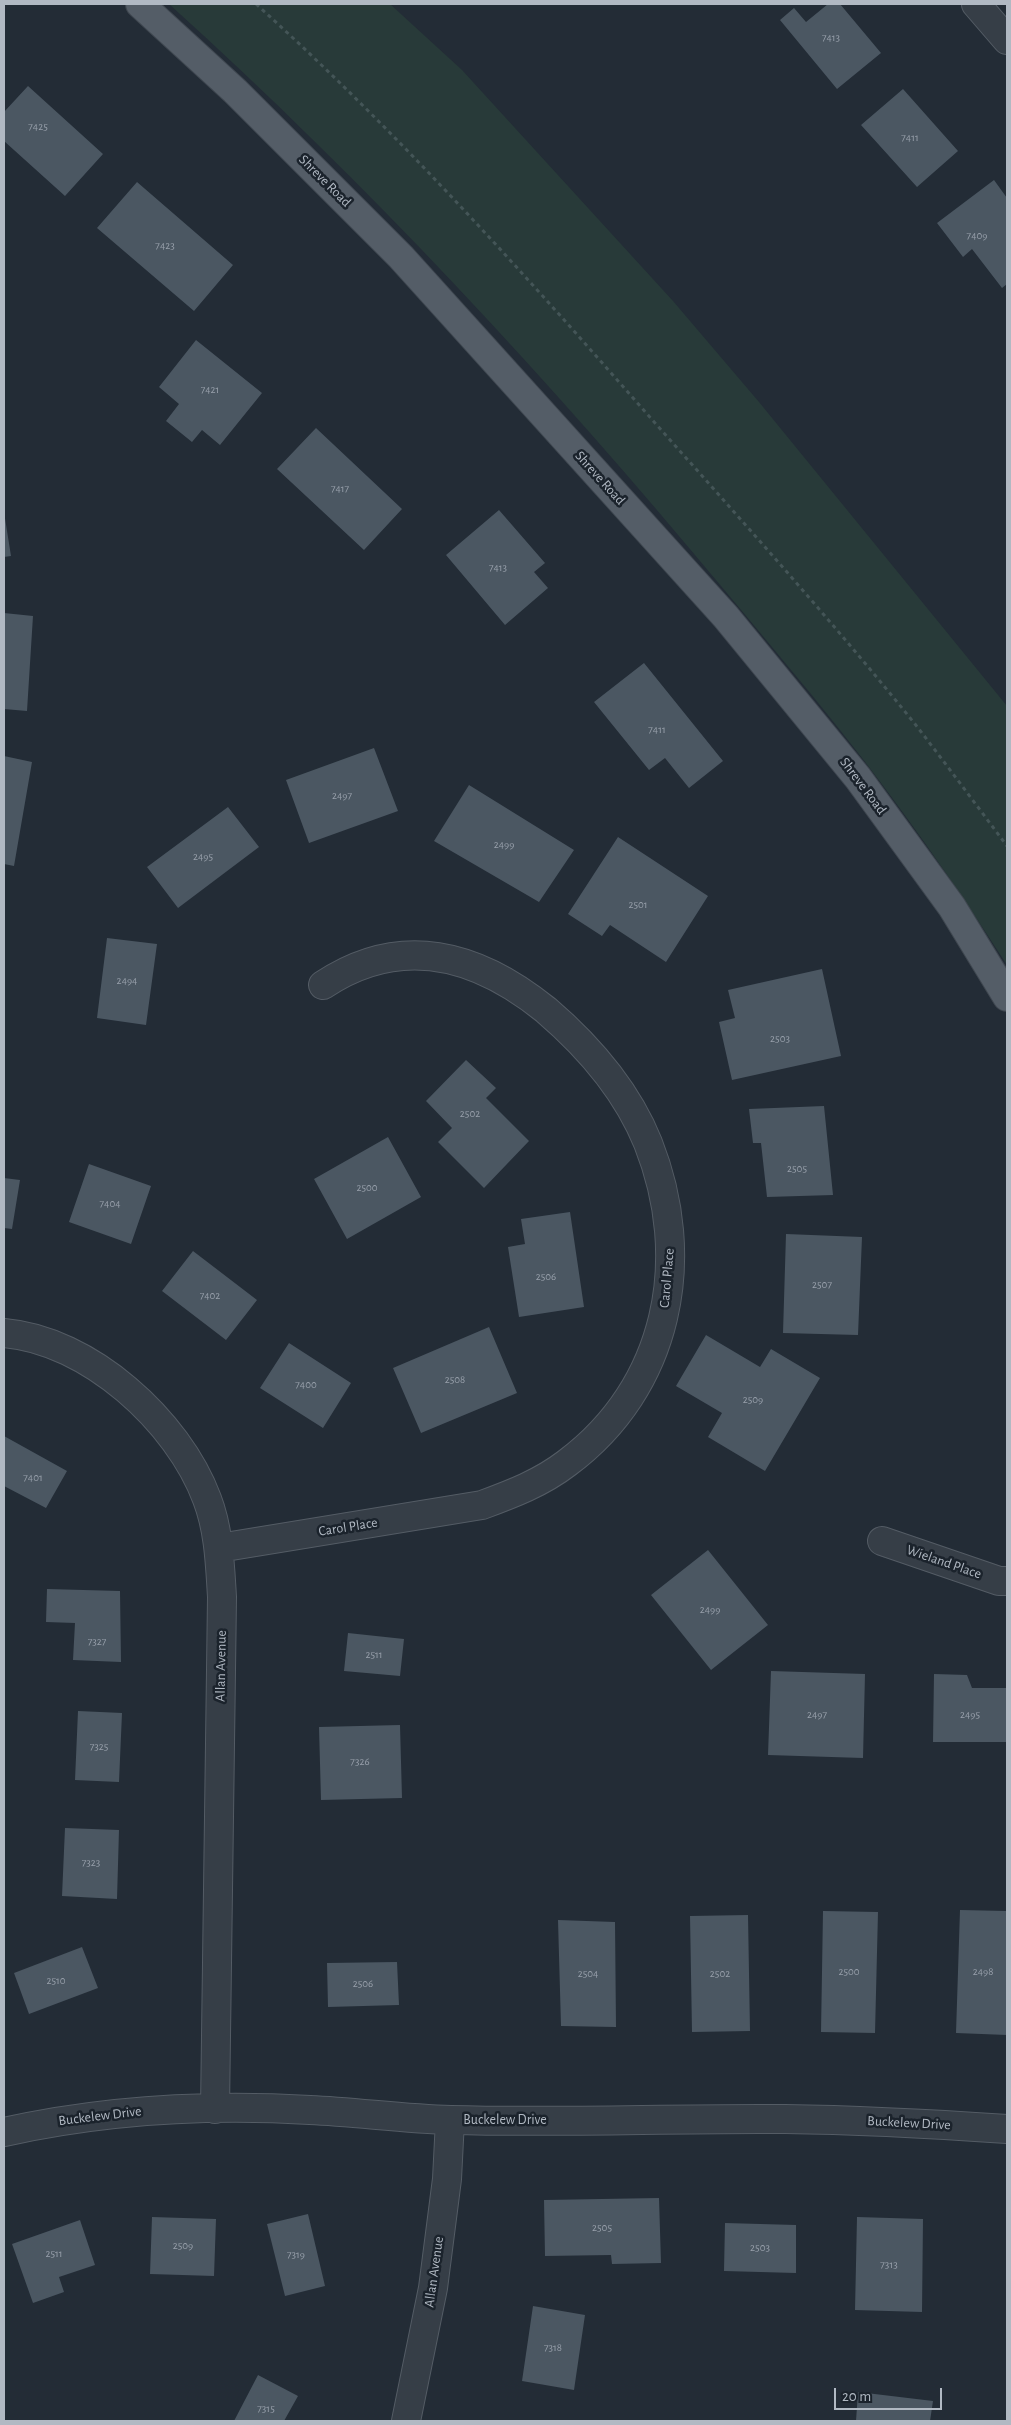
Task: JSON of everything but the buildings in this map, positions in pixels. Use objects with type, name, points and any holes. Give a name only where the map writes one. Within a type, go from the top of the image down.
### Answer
[{"type":"main road","name":"Shreve Road","points":[[140,4],[234,91],[400,257],[726,617],[858,778],[952,907],[1007,997]]},
{"type":"street","points":[[976,4],[1007,40]]},
{"type":"street","name":"Carol Place","points":[[218,1548],[482,1505],[523,1490],[567,1464],[603,1432],[636,1389],[656,1347],[668,1299],[671,1243],[664,1192],[648,1143],[608,1074],[572,1033],[528,996],[481,968],[446,957],[409,955],[371,961],[336,976],[323,985]]},
{"type":"street","name":"Allan Avenue","points":[[4,1333],[41,1340],[94,1366],[136,1397],[171,1434],[198,1479],[208,1501],[218,1548],[222,1597],[215,2109]]},
{"type":"street","name":"Wieland Place","points":[[882,1541],[999,1581],[1007,1581]]},
{"type":"street","name":"Buckelew Drive","points":[[4,2132],[42,2124],[133,2112],[184,2108],[308,2110],[450,2120],[786,2119],[918,2123],[1007,2129]]},
{"type":"street","name":"Allan Avenue","points":[[406,2421],[433,2288],[447,2179],[450,2120]]},
{"type":"path","points":[[256,4],[313,55],[404,145],[535,286],[807,596],[915,725],[1007,846]]},
{"type":"shaded area","points":[[169,4],[390,4],[462,70],[673,301],[759,402],[1007,706],[1007,965],[926,845],[862,758],[657,509],[456,285],[315,142]]}]
